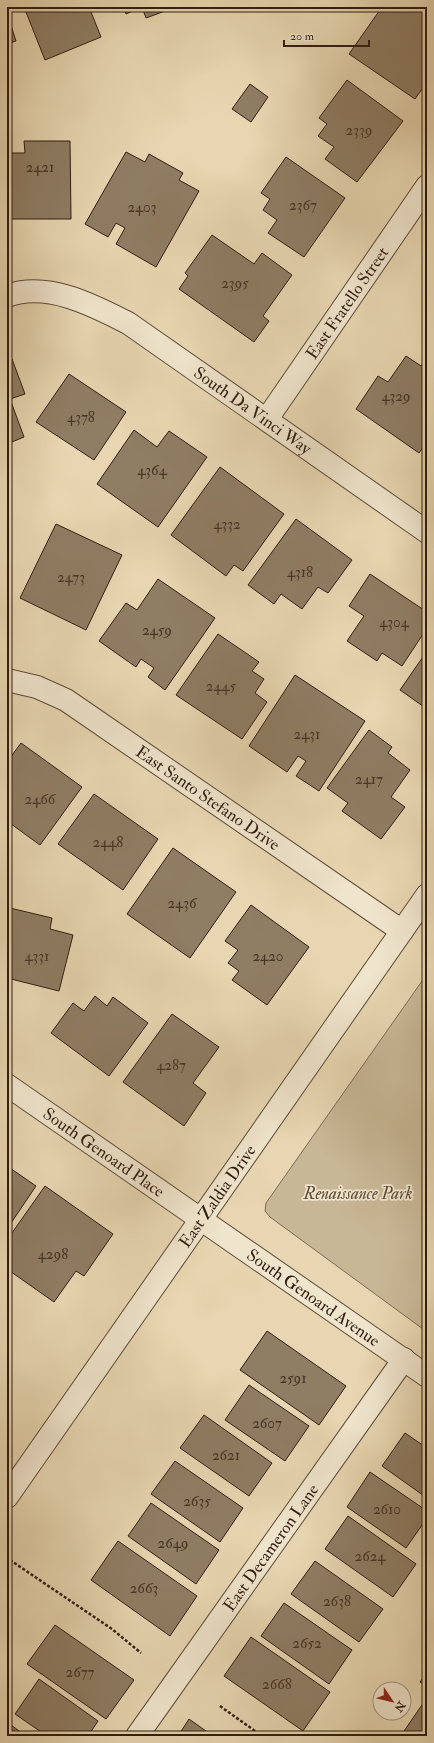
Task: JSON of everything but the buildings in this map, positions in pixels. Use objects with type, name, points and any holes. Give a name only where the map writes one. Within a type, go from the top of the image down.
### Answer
[{"type":"street","name":"East Fratello Street","points":[[267,419],[427,186]]},
{"type":"street","name":"South Da Vinci Way","points":[[7,296],[18,292],[45,292],[72,298],[100,309],[128,323],[427,532]]},
{"type":"street","name":"East Santo Stefano Drive","points":[[7,680],[37,686],[66,700],[402,931]]},
{"type":"street","name":"East Zaldia Drive","points":[[7,1497],[427,895]]},
{"type":"street","name":"South Genoard Place","points":[[7,1085],[201,1219]]},
{"type":"street","name":"South Genoard Avenue","points":[[201,1219],[427,1376]]},
{"type":"street","name":"East Decameron Lane","points":[[137,1736],[404,1359]]},
{"type":"path","points":[[10,1560],[112,1629],[141,1653]]},
{"type":"path","points":[[220,1706],[262,1736]]},
{"type":"green space","name":"Renaissance Park","points":[[427,974],[427,1332],[270,1217],[265,1211],[266,1203]]}]
